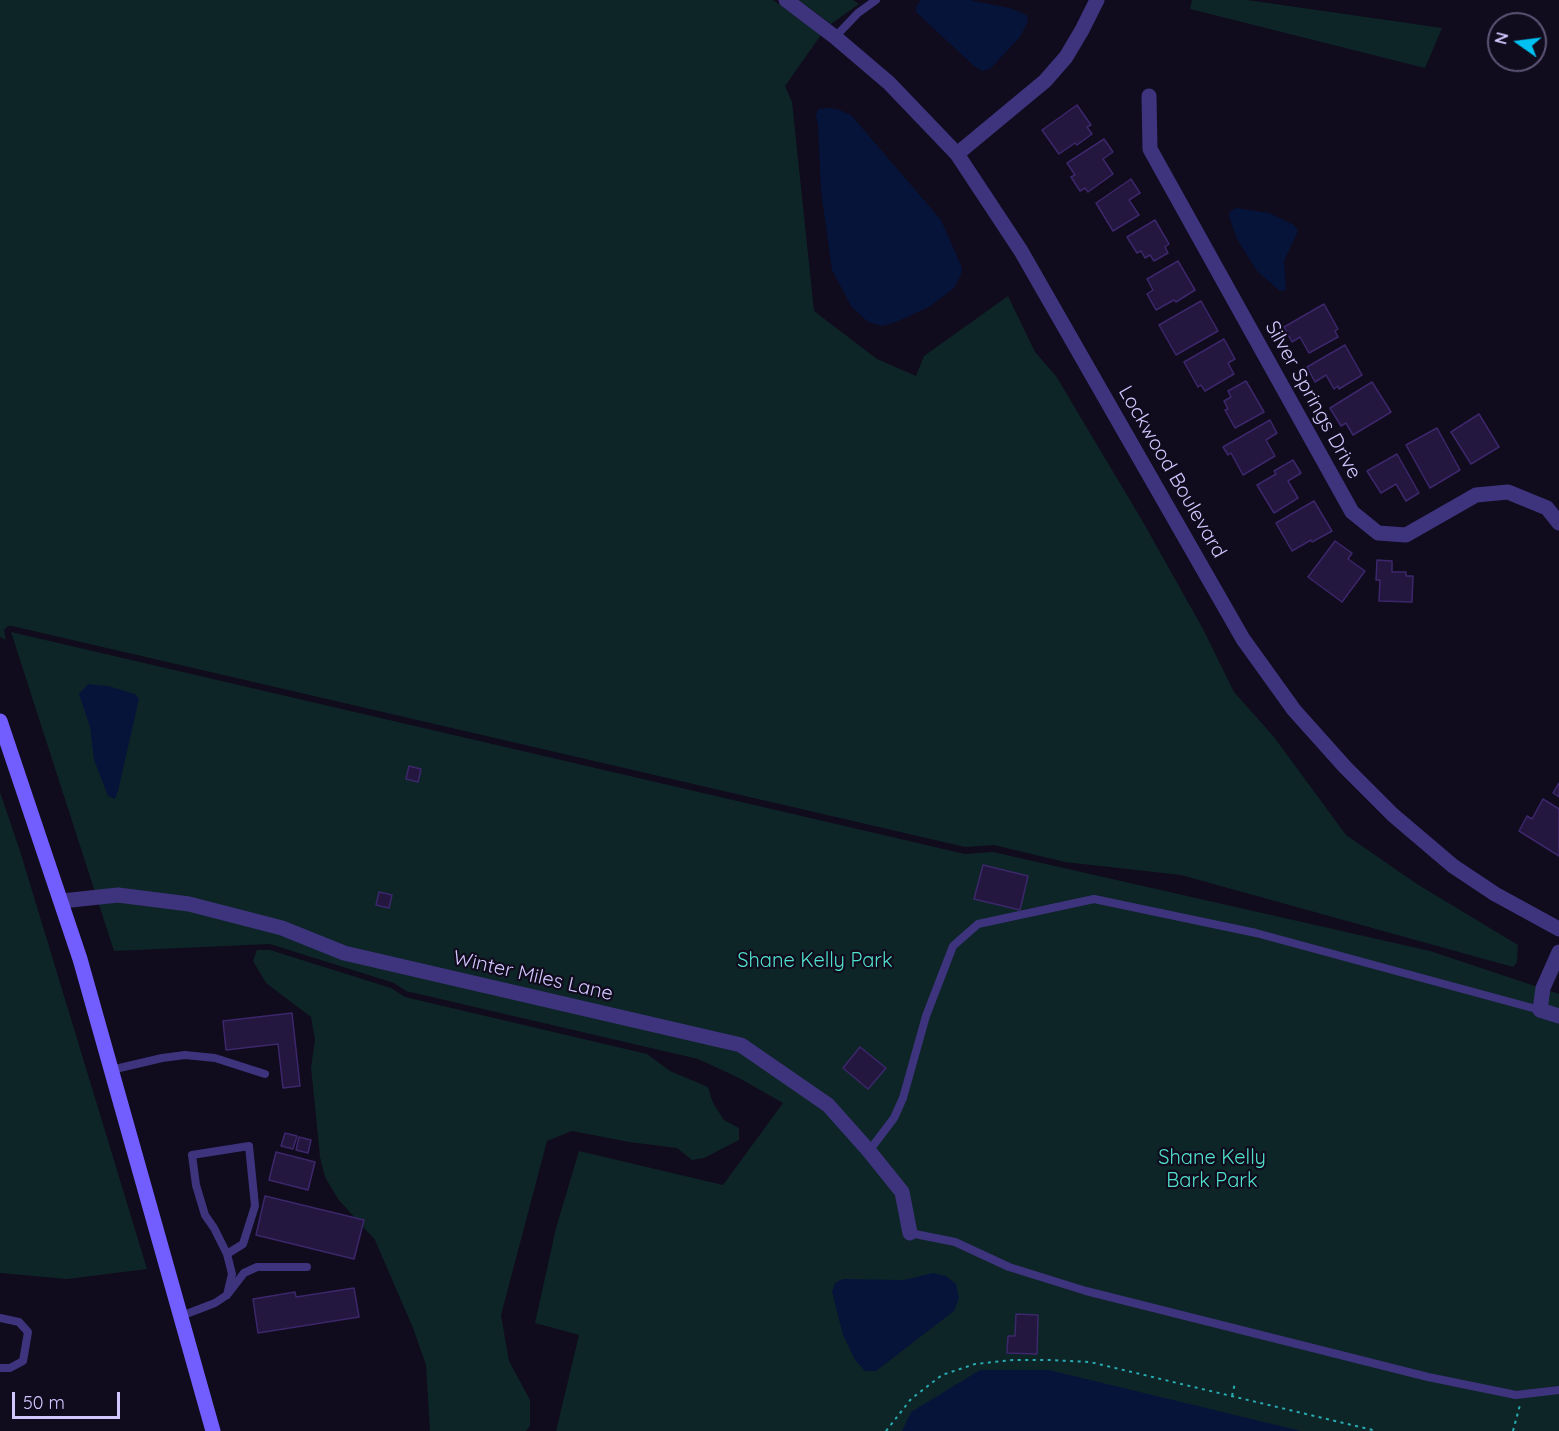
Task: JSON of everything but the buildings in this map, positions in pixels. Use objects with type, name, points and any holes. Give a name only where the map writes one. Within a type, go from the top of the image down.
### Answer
[{"type":"main road","points":[[0,721],[62,902],[213,1431]]},
{"type":"street","name":"Lockwood Boulevard","points":[[786,0],[835,37],[889,83],[957,154],[1022,251],[1243,639],[1294,710],[1345,767],[1393,815],[1453,866],[1495,894],[1559,929]]},
{"type":"street","points":[[957,154],[1045,81],[1066,57],[1097,0]]},
{"type":"street","name":"Silver Springs Drive","points":[[1149,96],[1150,149],[1352,512],[1378,533],[1406,536],[1476,495],[1508,492],[1547,508],[1559,523]]},
{"type":"street","name":"Winter Miles Lane","points":[[62,902],[118,895],[189,904],[282,928],[344,953],[741,1045],[828,1106],[869,1150],[902,1192],[910,1233]]},
{"type":"street","points":[[1559,952],[1543,988],[1540,1010],[1559,1016]]},
{"type":"lane","points":[[835,37],[858,13],[876,0]]},
{"type":"lane","points":[[869,1150],[894,1118],[903,1098],[926,1016],[953,946],[978,924],[1094,899],[1256,933],[1540,1010]]},
{"type":"lane","points":[[111,1070],[185,1055],[215,1058],[265,1074]]},
{"type":"lane","points":[[227,1254],[243,1244],[255,1206],[249,1146],[192,1155],[196,1185],[205,1215],[227,1254],[232,1274],[227,1294]]},
{"type":"lane","points":[[910,1233],[955,1242],[1009,1267],[1086,1292],[1428,1377],[1516,1395],[1559,1390]]},
{"type":"lane","points":[[181,1316],[216,1303],[227,1294],[244,1273],[257,1267],[307,1267]]},
{"type":"lane","points":[[0,1318],[19,1322],[28,1332],[23,1361],[10,1368],[0,1368]]},
{"type":"path","points":[[886,1431],[910,1399],[942,1375],[975,1364],[1013,1360],[1090,1362],[1377,1431]]},
{"type":"path","points":[[1232,1396],[1235,1383]]},
{"type":"green space","points":[[0,0],[773,0],[821,35],[785,86],[792,102],[814,311],[877,359],[916,376],[924,356],[1008,296],[1035,352],[1056,376],[1143,522],[1203,629],[1234,692],[1274,737],[1346,835],[1417,884],[1518,945],[1517,962],[1513,967],[1181,875],[1065,862],[994,845],[965,847],[12,626],[4,630],[6,640],[0,637]]},
{"type":"green space","points":[[798,0],[853,0],[859,4],[831,24]]},
{"type":"green space","points":[[1192,0],[1247,0],[1442,28],[1425,68],[1190,9]]},
{"type":"green space","points":[[11,632],[965,854],[993,852],[1430,951],[1559,994],[1559,1431],[556,1431],[579,1335],[535,1323],[556,1228],[579,1151],[723,1185],[783,1103],[739,1078],[698,1059],[406,991],[394,983],[270,944],[114,951]]},
{"type":"green space","points":[[0,792],[147,1269],[67,1279],[0,1273]]},
{"type":"green space","points":[[257,950],[270,950],[391,988],[405,997],[647,1054],[670,1071],[708,1087],[713,1103],[724,1120],[739,1128],[739,1140],[704,1158],[692,1160],[677,1148],[572,1131],[547,1141],[501,1315],[509,1361],[530,1400],[530,1426],[526,1431],[430,1431],[426,1365],[413,1328],[375,1240],[338,1199],[325,1177],[320,1157],[311,1067],[315,1040],[311,1017],[266,983],[253,961]]},
{"type":"water","points":[[921,0],[970,0],[1009,8],[1027,15],[1028,21],[1020,37],[990,69],[982,71],[916,12],[916,7]]},
{"type":"water","points":[[818,109],[837,109],[851,115],[941,220],[962,268],[954,288],[929,307],[896,322],[882,326],[868,322],[851,306],[832,270],[821,191],[816,116]]},
{"type":"water","points":[[1236,208],[1269,213],[1294,225],[1298,231],[1284,261],[1286,290],[1280,291],[1257,271],[1237,239],[1229,216],[1230,211]]},
{"type":"water","points":[[88,684],[108,686],[135,694],[139,699],[115,799],[108,796],[94,760],[90,727],[79,694]]},
{"type":"water","points":[[933,1273],[946,1276],[956,1284],[959,1298],[954,1311],[876,1371],[865,1371],[855,1360],[843,1335],[832,1292],[835,1283],[843,1279],[904,1280]]},
{"type":"water","points":[[980,1370],[1049,1370],[1301,1431],[902,1431],[911,1412]]},
{"type":"park label","name":"Shane Kelly Park","points":[[815,961]]},
{"type":"park label","name":"Shane Kelly Bark Park","points":[[1212,1170]]}]
